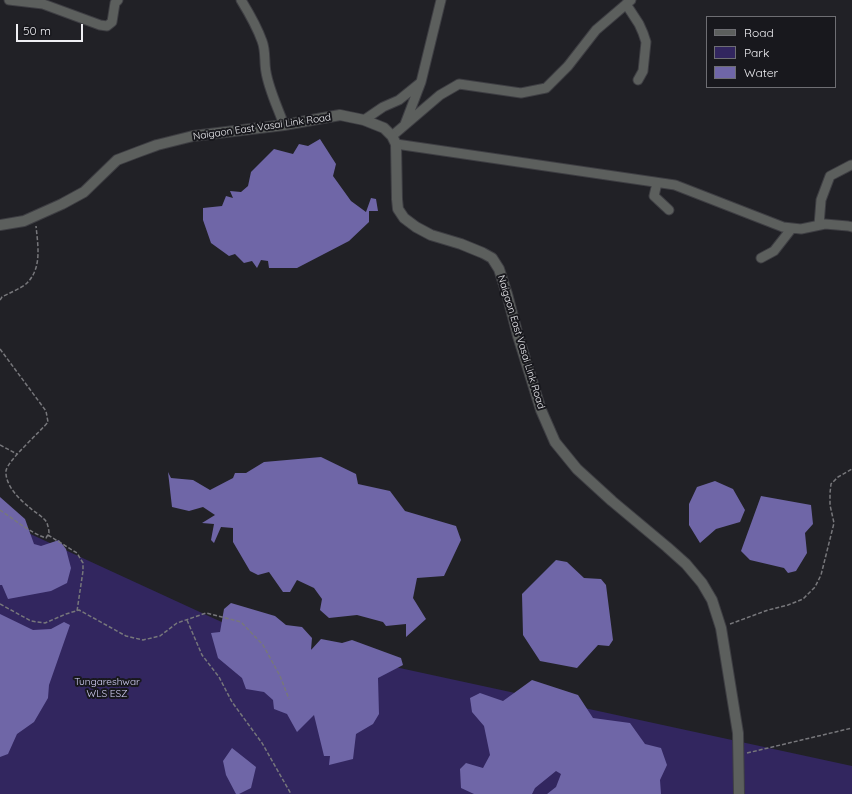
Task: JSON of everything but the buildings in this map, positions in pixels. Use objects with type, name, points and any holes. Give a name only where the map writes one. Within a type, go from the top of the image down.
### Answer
[{"type":"street","points":[[9,0],[43,4],[100,25],[107,26],[112,22],[115,3],[118,0]]},
{"type":"street","points":[[241,0],[257,28],[265,48],[266,71],[284,125]]},
{"type":"street","points":[[405,126],[421,82],[441,0]]},
{"type":"street","points":[[638,80],[643,72],[646,42],[628,2],[596,30],[568,66],[546,88],[521,93],[459,84],[440,95],[405,126],[394,140],[675,185],[783,227],[801,229],[825,224],[852,227]]},
{"type":"street","points":[[364,120],[384,107],[399,100],[421,82]]},
{"type":"street","name":"Naigaon East Vasai Link Road","points":[[0,225],[24,221],[62,204],[84,192],[117,160],[157,145],[193,136],[284,125],[340,115],[364,120],[384,128],[394,140],[398,209],[404,218],[416,227],[431,235],[461,244],[483,253],[492,258],[499,269],[541,410],[555,442],[577,469],[686,564],[702,583],[712,600],[721,628],[738,733],[739,794]]},
{"type":"street","points":[[819,225],[821,200],[830,176],[852,165]]},
{"type":"street","points":[[656,183],[654,196],[669,210]]},
{"type":"street","points":[[761,258],[774,251],[792,228]]},
{"type":"path","points":[[0,300],[2,297],[26,283],[37,269],[38,247],[34,216]]},
{"type":"path","points":[[0,349],[46,411],[48,422],[42,430],[17,454],[6,470],[7,481],[16,494],[25,505],[47,522],[49,532],[48,535]]},
{"type":"path","points":[[0,446],[17,454]]},
{"type":"path","points":[[721,628],[768,610],[788,605],[803,599],[815,587],[821,575],[834,523],[830,505],[831,484],[838,477],[852,469]]},
{"type":"path","points":[[0,510],[30,530],[46,538],[48,535]]},
{"type":"path","points":[[48,535],[77,553],[83,563],[77,611]]},
{"type":"path","points":[[0,604],[31,621],[45,623],[79,610],[126,636],[143,640],[160,636],[178,623],[206,613],[241,622],[263,645],[280,676],[289,699]]},
{"type":"path","points":[[187,620],[202,655],[219,677],[232,702],[262,743],[291,794]]},
{"type":"path","points":[[739,755],[852,728]]},
{"type":"green space","name":"Tungareshwar WLS ESZ","points":[[0,520],[252,636],[852,766],[852,794],[0,794]]},
{"type":"water","points":[[320,139],[336,164],[333,176],[351,201],[366,212],[371,198],[376,199],[378,211],[369,211],[369,222],[349,241],[297,268],[269,268],[268,261],[261,260],[257,268],[252,261],[244,263],[235,254],[229,256],[211,243],[203,220],[203,208],[222,206],[226,196],[233,198],[230,191],[241,192],[248,186],[251,172],[274,149],[293,154],[299,144],[308,146]]},
{"type":"water","points":[[321,457],[356,474],[358,484],[390,491],[405,511],[456,526],[461,540],[444,576],[417,578],[413,598],[426,619],[406,637],[406,624],[386,626],[383,622],[357,615],[329,618],[320,610],[322,599],[314,588],[297,580],[290,592],[283,592],[269,572],[258,575],[250,571],[233,542],[233,528],[221,527],[214,543],[211,540],[214,524],[202,523],[215,515],[203,507],[189,511],[172,507],[168,472],[171,478],[193,480],[210,490],[233,478],[235,473],[246,473],[264,462]]},
{"type":"water","points":[[715,481],[733,489],[745,510],[740,522],[716,529],[700,543],[689,525],[689,504],[697,487]]},
{"type":"water","points":[[761,496],[811,505],[813,524],[805,533],[807,553],[796,571],[788,573],[784,568],[750,560],[741,551]]},
{"type":"water","points":[[0,497],[25,519],[34,544],[41,546],[59,540],[66,549],[71,568],[67,583],[51,591],[8,599],[2,585],[0,585]]},
{"type":"water","points":[[556,560],[567,562],[584,578],[601,579],[606,585],[613,640],[609,646],[598,645],[577,668],[540,661],[523,635],[522,594]]},
{"type":"water","points":[[231,603],[275,616],[286,625],[302,627],[312,638],[311,650],[321,639],[342,643],[352,640],[401,658],[403,665],[378,678],[379,714],[373,724],[356,734],[353,759],[329,765],[330,756],[324,756],[314,715],[297,732],[287,714],[274,709],[273,700],[264,692],[246,689],[242,678],[218,658],[211,633],[220,632],[224,609]]},
{"type":"water","points":[[0,614],[33,630],[51,629],[64,622],[70,625],[49,685],[48,698],[34,722],[17,734],[8,754],[0,757]]},
{"type":"water","points":[[532,680],[578,695],[593,718],[630,723],[645,744],[661,748],[667,765],[660,780],[661,794],[547,794],[556,787],[561,774],[556,771],[535,788],[532,794],[474,794],[461,788],[460,769],[466,763],[483,768],[490,755],[484,726],[472,712],[470,698],[480,693],[503,701]]},
{"type":"water","points":[[232,748],[256,767],[251,788],[239,794],[236,794],[226,775],[223,761]]}]
